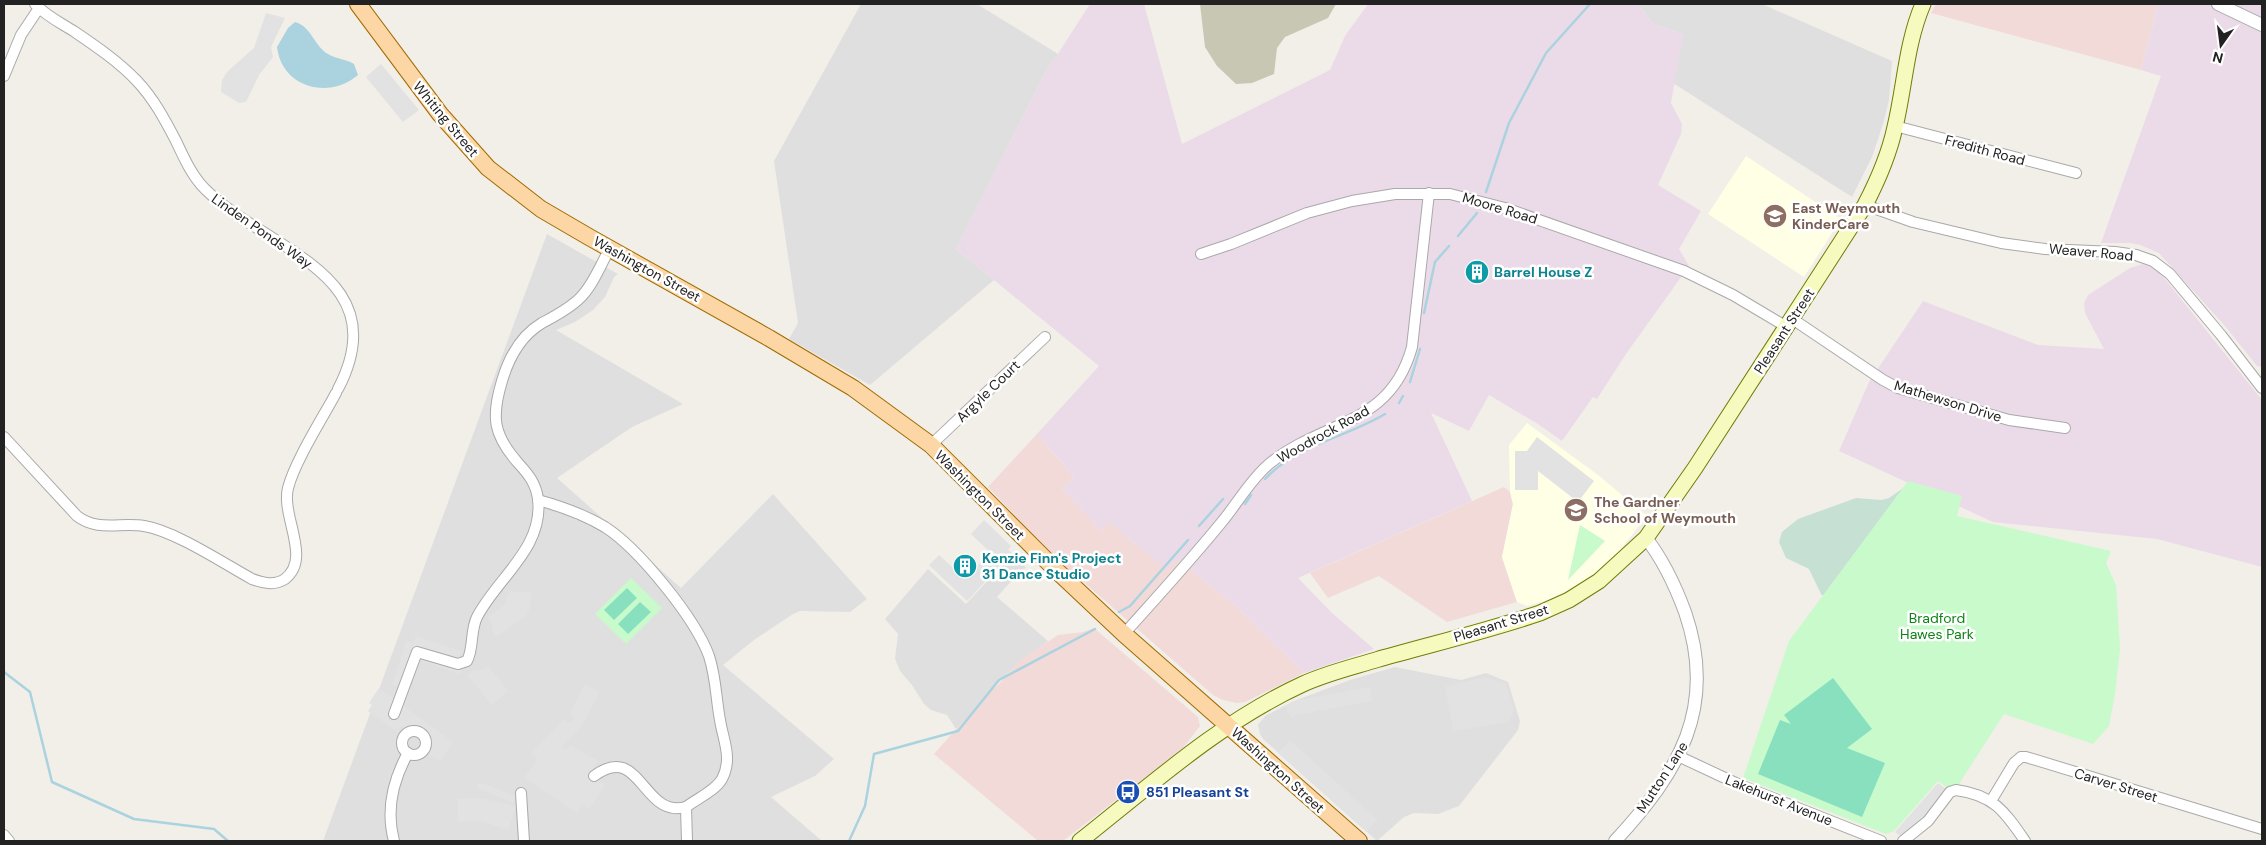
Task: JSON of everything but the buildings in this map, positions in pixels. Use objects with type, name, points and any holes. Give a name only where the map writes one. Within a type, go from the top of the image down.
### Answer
[{"type":"main road","name":"Whiting Street","points":[[358,4],[440,114],[472,152],[508,185],[553,216]]},
{"type":"main road","name":"Pleasant Street","points":[[1080,841],[1160,776],[1228,726],[1276,697],[1318,678],[1520,620],[1569,600],[1599,581],[1646,538],[1695,468],[1865,205],[1880,175],[1895,126],[1907,54],[1914,27],[1923,4]]},
{"type":"main road","name":"Washington Street","points":[[553,216],[609,250],[664,278],[824,370],[853,388],[931,445],[1056,570],[1124,634],[1359,841]]},
{"type":"street","points":[[2218,4],[2262,25]]},
{"type":"street","name":"Linden Ponds Way","points":[[4,76],[21,34],[37,6],[106,53],[138,82],[157,106],[191,172],[204,189],[322,273],[336,286],[350,313],[354,331],[350,360],[337,391],[291,479],[286,506],[296,544],[296,558],[291,572],[280,581],[274,583],[252,579],[157,529],[133,524],[101,527],[87,523],[76,516],[4,437]]},
{"type":"street","name":"Fredith Road","points":[[1895,126],[2076,173]]},
{"type":"street","name":"Woodrock Road","points":[[1124,634],[1223,522],[1268,465],[1294,448],[1356,418],[1376,405],[1399,380],[1407,365],[1412,347],[1429,193]]},
{"type":"street","name":"Moore Road","points":[[1201,254],[1307,213],[1352,201],[1395,194],[1450,194],[1482,201],[1684,271],[1789,322]]},
{"type":"street","name":"Weaver Road","points":[[1865,205],[1913,222],[2001,242],[2045,249],[2115,252],[2136,255],[2153,261],[2170,274],[2262,388]]},
{"type":"street","points":[[394,714],[417,652],[458,664],[467,661],[477,618],[527,548],[535,532],[539,514],[538,500],[531,477],[508,452],[498,432],[495,416],[500,387],[510,360],[521,341],[532,330],[581,297],[609,250]]},
{"type":"street","name":"Mathewson Drive","points":[[1789,322],[1898,388],[2009,420],[2065,428]]},
{"type":"street","name":"Argyle Court","points":[[931,445],[1044,337]]},
{"type":"street","points":[[538,500],[595,521],[613,533],[653,574],[699,633],[712,666],[720,723],[727,745],[725,771],[721,780],[686,807],[668,808],[659,804],[641,781],[625,769],[606,769],[594,776]]},
{"type":"street","name":"Mutton Lane","points":[[1615,841],[1644,807],[1678,756],[1686,741],[1697,703],[1698,685],[1695,650],[1690,628],[1667,569],[1646,538]]},
{"type":"street","points":[[394,841],[391,826],[392,796],[408,753]]},
{"type":"street","name":"Lakehurst Avenue","points":[[1678,756],[1740,785],[1881,841]]},
{"type":"street","name":"Carver Street","points":[[1991,801],[2014,763],[2021,757],[2026,757],[2262,829]]},
{"type":"street","points":[[1903,841],[1928,821],[1950,792],[1963,791],[1991,801],[2003,809],[2026,841]]},
{"type":"street","points":[[521,793],[524,841]]},
{"type":"street","points":[[686,807],[687,841]]},
{"type":"street","points":[[4,835],[9,841]]},
{"type":"shaded area","points":[[861,4],[977,4],[1058,54],[1043,77],[956,249],[994,280],[870,385],[789,339],[798,323],[774,161]]},
{"type":"shaded area","points":[[1090,4],[1144,4],[1182,144],[1330,70],[1345,36],[1368,4],[1638,4],[1653,24],[1683,34],[1671,103],[1682,124],[1681,134],[1658,185],[1701,211],[1679,249],[1689,266],[1626,354],[1597,399],[1593,397],[1562,441],[1538,424],[1489,395],[1469,431],[1431,413],[1472,501],[1298,578],[1332,613],[1374,649],[1304,673],[1238,608],[1177,559],[1167,570],[1109,522],[1102,531],[1062,489],[1074,477],[1037,434],[1099,366],[956,249],[1043,77]]},
{"type":"shaded area","points":[[1200,4],[1336,4],[1328,18],[1285,37],[1277,48],[1274,74],[1252,83],[1236,84],[1217,66],[1205,47]]},
{"type":"shaded area","points":[[1638,4],[1762,4],[1892,61],[1889,100],[1883,124],[1872,157],[1852,197],[1673,83],[1683,34],[1653,24]]},
{"type":"shaded area","points":[[1936,4],[2158,4],[2141,70],[1931,13]]},
{"type":"shaded area","points":[[2158,4],[2262,4],[2262,367],[2257,366],[2225,326],[2159,253],[2130,243],[2101,243],[2161,76],[2141,70]]},
{"type":"shaded area","points":[[266,13],[285,18],[271,47],[273,57],[259,75],[246,102],[239,103],[221,92],[222,80],[228,71],[254,48]]},
{"type":"shaded area","points":[[381,64],[419,110],[403,122],[366,77]]},
{"type":"shaded area","name":"East Weymouth KinderCare","points":[[1746,156],[1841,219],[1804,277],[1708,214]]},
{"type":"shaded area","points":[[547,234],[618,274],[614,277],[605,297],[593,310],[575,322],[556,330],[683,404],[632,427],[557,478],[681,588],[773,494],[867,599],[850,612],[800,611],[793,614],[754,640],[723,665],[834,759],[815,776],[771,797],[822,841],[323,841]]},
{"type":"shaded area","points":[[2143,264],[2153,267],[2161,274],[2262,400],[2262,567],[2157,539],[1993,522],[1839,451],[1869,382],[1923,301],[2038,345],[2104,349],[2085,313],[2084,303],[2088,295],[2130,268]]},
{"type":"shaded area","name":"The Gardner School of Weymouth","points":[[1527,423],[1598,475],[1647,516],[1612,560],[1583,583],[1548,600],[1527,606],[1517,602],[1502,557],[1513,504],[1510,492],[1509,445]]},
{"type":"shaded area","points":[[1037,434],[1074,477],[1062,489],[1102,531],[1109,521],[1134,543],[1176,558],[1238,608],[1304,673],[1245,702],[1237,703],[1223,700],[1213,695],[1049,552],[988,487]]},
{"type":"shaded area","points":[[1537,437],[1594,481],[1578,502],[1538,471],[1538,490],[1515,490],[1515,451],[1527,451]]},
{"type":"shaded area","points":[[1909,484],[1827,598],[1821,594],[1809,569],[1786,558],[1779,542],[1782,532],[1798,519],[1856,498],[1881,500],[1889,498]]},
{"type":"shaded area","points":[[1504,487],[1510,492],[1513,504],[1502,557],[1517,602],[1447,622],[1379,576],[1328,598],[1310,573]]},
{"type":"shaded area","points":[[984,520],[1011,546],[1008,550],[1012,553],[967,601],[929,565],[939,555],[965,579],[990,552],[971,534]]},
{"type":"shaded area","points":[[1013,553],[1026,568],[1021,570],[997,597],[1048,641],[1010,671],[980,702],[979,708],[956,729],[947,715],[931,710],[924,704],[900,671],[895,659],[898,634],[885,619],[928,569],[966,604]]},
{"type":"shaded area","points":[[509,591],[532,593],[529,611],[526,616],[496,637],[493,632],[492,623],[488,618],[505,604]]},
{"type":"shaded area","points":[[1094,628],[1198,717],[1200,726],[1183,748],[1063,841],[1038,841],[934,754],[956,729],[979,708],[982,698],[999,684],[1019,661],[1058,635],[1083,632]]},
{"type":"shaded area","points":[[416,636],[461,651],[459,657],[463,667],[460,674],[416,659],[405,689],[392,685],[406,641],[413,643]]},
{"type":"shaded area","points":[[488,666],[509,691],[492,705],[467,675],[474,670],[483,670]]},
{"type":"shaded area","points":[[1395,667],[1461,680],[1486,673],[1508,682],[1520,721],[1518,730],[1459,806],[1438,814],[1414,813],[1404,817],[1377,841],[1263,739],[1258,725],[1265,716],[1294,701],[1350,680]]},
{"type":"shaded area","points":[[1485,677],[1506,684],[1514,710],[1509,722],[1453,731],[1445,687]]},
{"type":"shaded area","points":[[585,684],[600,692],[582,726],[561,747],[566,750],[570,745],[598,761],[593,769],[599,781],[605,785],[589,810],[583,806],[577,813],[524,778],[537,759],[531,753],[564,719],[570,723],[574,718],[570,714]]},
{"type":"shaded area","points":[[1370,687],[1372,701],[1297,715],[1291,718],[1285,706],[1294,701]]},
{"type":"shaded area","points":[[379,688],[453,742],[440,762],[428,754],[433,747],[402,726],[397,732],[368,711],[372,705],[369,703]]},
{"type":"shaded area","points":[[1290,740],[1378,820],[1367,832],[1278,753]]},
{"type":"shaded area","points":[[479,782],[516,796],[513,803],[477,788]]},
{"type":"shaded area","points":[[1938,783],[1949,791],[1915,828],[1902,837],[1895,832]]},
{"type":"shaded area","points":[[476,798],[516,807],[508,830],[481,821],[458,822],[458,799]]},
{"type":"green space","name":"Bradford Hawes Park","points":[[1908,481],[1962,496],[1957,516],[2111,551],[2106,563],[2116,585],[2120,649],[2109,726],[2093,744],[2004,714],[1957,787],[1950,790],[1938,781],[1894,831],[1886,834],[1743,778],[1789,641]]},
{"type":"green space","points":[[1580,525],[1605,541],[1568,580]]},
{"type":"green space","points":[[631,578],[662,608],[626,644],[595,614]]},
{"type":"green space","points":[[627,588],[637,598],[614,620],[604,610]]},
{"type":"green space","points":[[640,602],[651,612],[628,634],[618,624]]},
{"type":"green space","points":[[1833,678],[1872,729],[1847,748],[1885,763],[1862,817],[1758,774],[1780,720],[1791,724],[1784,715]]},
{"type":"water","points":[[295,22],[301,24],[309,32],[323,51],[354,64],[358,75],[346,83],[334,87],[308,86],[297,80],[288,72],[281,61],[277,47],[288,28]]},
{"type":"waterway","points":[[1486,192],[1509,123],[1546,53],[1590,4]]},
{"type":"waterway","points":[[1458,236],[1477,213]]},
{"type":"waterway","points":[[1424,313],[1435,262],[1449,246]]},
{"type":"waterway","points":[[1410,382],[1420,349]]},
{"type":"waterway","points":[[1399,403],[1403,396]]},
{"type":"waterway","points":[[1265,479],[1292,457],[1385,414]]},
{"type":"waterway","points":[[1245,504],[1251,495]]},
{"type":"waterway","points":[[1199,526],[1223,499]]},
{"type":"waterway","points":[[1119,612],[1130,606],[1188,540]]},
{"type":"waterway","points":[[849,841],[865,806],[874,754],[958,731],[999,680],[1095,629]]},
{"type":"waterway","points":[[4,672],[30,692],[52,782],[134,819],[214,829],[228,841]]},
{"type":"place","name":"East Weymouth KinderCare","points":[[1775,216]]},
{"type":"place","name":"Barrel House Z","points":[[1477,272]]},
{"type":"place","name":"The Gardner School of Weymouth","points":[[1576,510]]},
{"type":"place","name":"Kenzie Finn's Project 31 Dance Studio","points":[[965,566]]},
{"type":"place","name":"851 Pleasant St","points":[[1128,792]]}]
